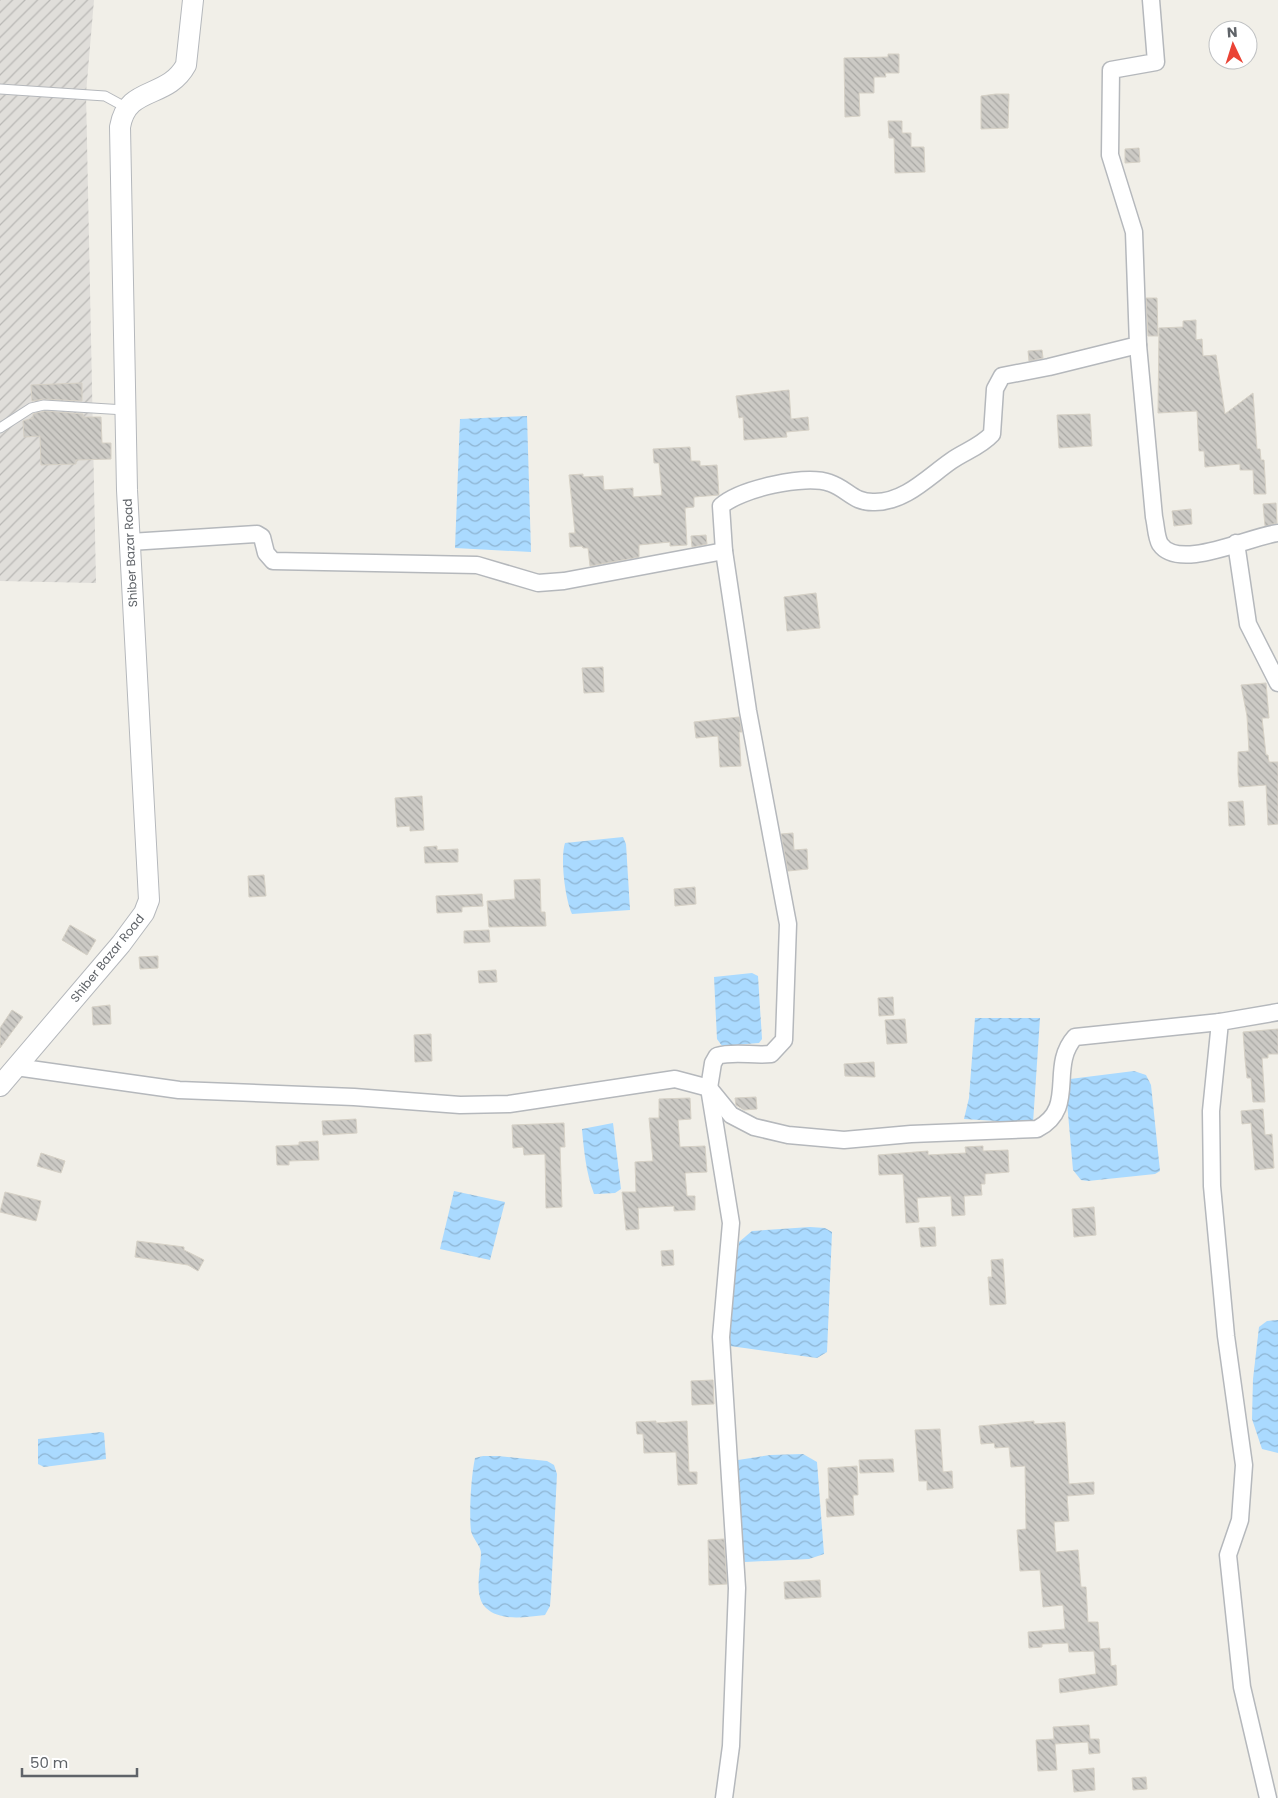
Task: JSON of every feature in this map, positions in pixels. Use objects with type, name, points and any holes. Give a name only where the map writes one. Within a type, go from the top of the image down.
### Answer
[{"type":"street","points":[[127,108],[134,101],[166,87],[181,74],[186,65],[193,0]]},
{"type":"street","points":[[1151,0],[1156,62],[1111,70],[1110,155],[1134,232],[1138,345],[1154,517],[1159,542],[1173,555],[1191,556],[1278,533]]},
{"type":"street","name":"Shiber Bazar Road","points":[[0,1086],[121,944],[144,913],[149,900],[125,410],[120,127],[122,116],[127,108]]},
{"type":"street","points":[[724,1798],[731,1746],[737,1588],[721,1337],[731,1223],[709,1088],[713,1063],[717,1056],[735,1053],[753,1056],[771,1054],[784,1040],[786,1031],[788,924],[748,711],[724,551],[721,506],[730,498],[746,491],[804,482],[830,483],[862,502],[878,502],[907,494],[953,460],[981,445],[992,434],[995,389],[1002,376],[1049,367],[1138,345]]},
{"type":"street","points":[[130,542],[257,534],[262,537],[266,553],[273,561],[477,565],[538,583],[724,551]]},
{"type":"street","points":[[1236,543],[1248,624],[1278,683]]},
{"type":"street","points":[[16,1067],[178,1090],[354,1097],[460,1105],[517,1103],[676,1079],[709,1088],[731,1115],[754,1127],[788,1135],[844,1140],[911,1134],[1037,1129],[1049,1122],[1058,1110],[1063,1059],[1067,1046],[1075,1037],[1220,1022],[1278,1012]]},
{"type":"street","points":[[1220,1022],[1211,1111],[1212,1186],[1226,1336],[1244,1464],[1240,1520],[1228,1556],[1242,1687],[1268,1798]]},
{"type":"lane","points":[[0,89],[105,96],[127,108]]},
{"type":"lane","points":[[0,428],[32,408],[44,405],[125,410]]},
{"type":"shaded area","points":[[0,0],[94,0],[86,93],[96,583],[0,581]]},
{"type":"water","points":[[527,416],[531,552],[455,548],[460,419]]},
{"type":"water","points":[[623,837],[626,844],[630,910],[572,914],[567,899],[564,878],[563,858],[565,843]]},
{"type":"water","points":[[752,973],[758,976],[762,1039],[759,1043],[722,1046],[717,1039],[714,977]]},
{"type":"water","points":[[975,1018],[1040,1018],[1033,1123],[964,1119],[969,1098]]},
{"type":"water","points":[[1134,1071],[1146,1075],[1151,1085],[1160,1171],[1155,1174],[1088,1181],[1081,1180],[1073,1170],[1066,1091],[1070,1079]]},
{"type":"water","points":[[613,1123],[621,1189],[615,1193],[594,1194],[587,1170],[582,1129]]},
{"type":"water","points":[[454,1191],[505,1202],[490,1260],[440,1249]]},
{"type":"water","points":[[810,1227],[825,1228],[832,1232],[827,1352],[817,1358],[730,1346],[728,1334],[739,1242],[752,1231]]},
{"type":"water","points":[[1278,1320],[1278,1453],[1262,1449],[1252,1419],[1253,1379],[1259,1327],[1267,1321]]},
{"type":"water","points":[[104,1433],[106,1459],[44,1467],[38,1464],[38,1439]]},
{"type":"water","points":[[803,1454],[817,1462],[824,1554],[809,1559],[745,1562],[742,1556],[735,1466],[738,1460],[770,1455]]},
{"type":"water","points":[[483,1456],[547,1461],[554,1465],[557,1474],[551,1593],[550,1606],[545,1615],[507,1617],[492,1612],[482,1603],[479,1589],[481,1552],[471,1531],[470,1515],[471,1485],[475,1458]]},
{"type":"building","points":[[888,54],[899,54],[899,73],[885,73],[886,77],[874,77],[874,93],[859,93],[860,116],[845,117],[844,58],[888,57]]},
{"type":"building","points":[[1009,94],[1008,128],[981,129],[981,96]]},
{"type":"building","points":[[888,121],[902,121],[902,133],[911,133],[911,147],[924,147],[925,172],[895,173],[894,138],[889,138]]},
{"type":"building","points":[[1139,148],[1140,162],[1125,163],[1125,149]]},
{"type":"building","points":[[1146,298],[1157,298],[1158,336],[1148,336]]},
{"type":"building","points":[[1196,320],[1196,340],[1202,339],[1203,356],[1216,355],[1225,414],[1253,393],[1257,449],[1260,449],[1261,460],[1264,460],[1266,494],[1254,494],[1253,470],[1240,470],[1240,464],[1205,467],[1204,451],[1199,451],[1197,411],[1158,413],[1159,328],[1183,327],[1183,321]]},
{"type":"building","points":[[1042,350],[1043,358],[1029,361],[1028,351]]},
{"type":"building","points":[[82,383],[82,401],[44,399],[32,401],[31,385]]},
{"type":"building","points":[[789,390],[791,419],[808,417],[809,430],[786,432],[787,437],[744,440],[743,417],[739,418],[736,396]]},
{"type":"building","points":[[45,411],[83,414],[83,417],[101,417],[102,443],[111,443],[111,459],[76,460],[76,464],[41,465],[40,436],[24,437],[23,421],[33,418],[33,414]]},
{"type":"building","points":[[1090,414],[1092,446],[1059,448],[1057,415]]},
{"type":"building","points":[[690,447],[691,461],[700,461],[700,466],[717,465],[719,495],[694,497],[694,507],[685,508],[687,545],[670,546],[670,542],[639,545],[639,557],[590,566],[588,548],[583,548],[582,546],[570,547],[569,533],[575,533],[569,475],[583,474],[583,477],[603,476],[604,490],[633,488],[633,497],[662,495],[659,463],[654,463],[653,449]]},
{"type":"building","points":[[1276,503],[1277,523],[1265,526],[1263,504]]},
{"type":"building","points":[[1191,509],[1192,524],[1174,526],[1172,511]]},
{"type":"building","points":[[706,535],[707,544],[692,547],[691,536]]},
{"type":"building","points":[[816,593],[820,628],[787,631],[784,597]]},
{"type":"building","points":[[603,667],[604,692],[584,693],[582,668]]},
{"type":"building","points":[[1266,683],[1269,718],[1262,718],[1266,755],[1268,755],[1269,762],[1278,762],[1278,824],[1268,825],[1266,785],[1239,787],[1238,774],[1238,752],[1249,751],[1247,716],[1241,685]]},
{"type":"building","points":[[739,717],[742,732],[739,732],[741,766],[720,767],[718,736],[696,738],[694,722]]},
{"type":"building","points":[[422,796],[424,830],[410,831],[410,826],[397,827],[395,798]]},
{"type":"building","points":[[1243,801],[1245,825],[1229,826],[1228,802]]},
{"type":"building","points":[[793,833],[794,850],[807,849],[808,869],[788,871],[781,834]]},
{"type":"building","points":[[437,846],[437,850],[458,849],[458,862],[425,863],[424,847]]},
{"type":"building","points":[[264,875],[266,896],[249,897],[248,876]]},
{"type":"building","points":[[540,879],[541,912],[545,912],[546,926],[489,927],[487,901],[515,899],[514,880]]},
{"type":"building","points":[[695,887],[696,904],[675,906],[674,889]]},
{"type":"building","points":[[482,894],[483,906],[462,907],[462,912],[437,913],[436,896]]},
{"type":"building","points":[[70,925],[96,940],[87,955],[62,940]]},
{"type":"building","points":[[489,930],[490,942],[464,943],[464,931]]},
{"type":"building","points":[[158,956],[158,968],[140,969],[139,957]]},
{"type":"building","points":[[496,970],[497,982],[479,983],[478,971]]},
{"type":"building","points":[[893,997],[894,1015],[879,1016],[878,998]]},
{"type":"building","points":[[110,1005],[111,1024],[93,1025],[92,1007]]},
{"type":"building","points":[[12,1010],[23,1017],[0,1048],[0,1028]]},
{"type":"building","points":[[905,1019],[907,1043],[887,1044],[885,1020]]},
{"type":"building","points":[[1278,1029],[1278,1054],[1268,1054],[1268,1058],[1262,1058],[1265,1102],[1253,1102],[1251,1078],[1247,1078],[1243,1032]]},
{"type":"building","points":[[431,1034],[432,1061],[415,1062],[414,1035]]},
{"type":"building","points":[[874,1062],[875,1077],[845,1076],[844,1064]]},
{"type":"building","points":[[756,1097],[757,1109],[744,1110],[736,1105],[735,1098]]},
{"type":"building","points":[[690,1098],[691,1119],[678,1120],[680,1147],[705,1146],[707,1172],[685,1173],[687,1196],[695,1196],[695,1210],[674,1211],[674,1206],[638,1208],[639,1229],[626,1230],[622,1192],[636,1192],[635,1162],[653,1161],[649,1118],[659,1118],[659,1099]]},
{"type":"building","points":[[1263,1109],[1265,1135],[1272,1134],[1274,1168],[1255,1170],[1251,1123],[1242,1124],[1241,1111]]},
{"type":"building","points":[[356,1119],[357,1133],[323,1135],[322,1121]]},
{"type":"building","points":[[564,1123],[565,1147],[560,1147],[562,1207],[546,1208],[545,1154],[524,1155],[523,1147],[513,1148],[512,1125]]},
{"type":"building","points":[[318,1141],[319,1160],[289,1161],[289,1165],[277,1165],[276,1146],[299,1145],[299,1142]]},
{"type":"building","points":[[983,1146],[983,1151],[1008,1150],[1009,1172],[985,1174],[985,1184],[981,1184],[982,1195],[964,1196],[965,1215],[952,1216],[951,1196],[917,1198],[919,1222],[906,1223],[903,1174],[879,1175],[878,1155],[928,1151],[928,1155],[966,1153],[965,1147]]},
{"type":"building","points":[[41,1153],[65,1161],[61,1173],[37,1166]]},
{"type":"building","points":[[5,1192],[41,1201],[36,1221],[0,1212]]},
{"type":"building","points":[[1094,1207],[1096,1235],[1074,1237],[1072,1209]]},
{"type":"building","points":[[935,1227],[936,1246],[921,1247],[919,1228]]},
{"type":"building","points":[[137,1241],[184,1247],[184,1250],[204,1260],[198,1271],[188,1265],[135,1257]]},
{"type":"building","points":[[673,1250],[674,1265],[662,1266],[661,1251]]},
{"type":"building","points":[[1003,1259],[1006,1304],[990,1305],[988,1277],[992,1277],[991,1260]]},
{"type":"building","points":[[713,1380],[714,1404],[692,1405],[691,1381]]},
{"type":"building","points":[[656,1421],[656,1423],[687,1421],[689,1472],[697,1472],[697,1484],[678,1485],[676,1452],[644,1453],[643,1434],[637,1434],[636,1422]]},
{"type":"building","points":[[1034,1421],[1034,1424],[1065,1422],[1069,1484],[1094,1482],[1094,1494],[1067,1496],[1069,1521],[1054,1522],[1056,1552],[1078,1550],[1081,1587],[1086,1587],[1088,1622],[1098,1622],[1100,1649],[1110,1648],[1111,1666],[1116,1665],[1117,1685],[1060,1693],[1059,1679],[1096,1674],[1094,1651],[1069,1652],[1068,1643],[1042,1644],[1042,1647],[1029,1648],[1028,1632],[1065,1629],[1063,1605],[1043,1607],[1040,1570],[1020,1571],[1017,1530],[1026,1529],[1025,1466],[1011,1467],[1009,1447],[995,1448],[994,1443],[981,1444],[979,1426]]},
{"type":"building","points":[[940,1429],[943,1472],[952,1471],[953,1488],[927,1490],[927,1481],[919,1481],[915,1430]]},
{"type":"building","points":[[893,1459],[894,1472],[860,1473],[859,1460]]},
{"type":"building","points":[[857,1466],[858,1495],[853,1495],[854,1515],[827,1517],[826,1499],[829,1499],[828,1468]]},
{"type":"building","points":[[724,1539],[727,1584],[709,1585],[708,1540]]},
{"type":"building","points":[[820,1580],[821,1597],[785,1599],[784,1582]]},
{"type":"building","points":[[1089,1725],[1090,1739],[1099,1739],[1100,1753],[1089,1754],[1088,1742],[1055,1744],[1057,1770],[1038,1771],[1036,1740],[1054,1739],[1053,1727]]},
{"type":"building","points":[[1094,1768],[1095,1790],[1074,1792],[1072,1770]]},
{"type":"building","points":[[1146,1777],[1147,1789],[1133,1790],[1132,1778]]}]
